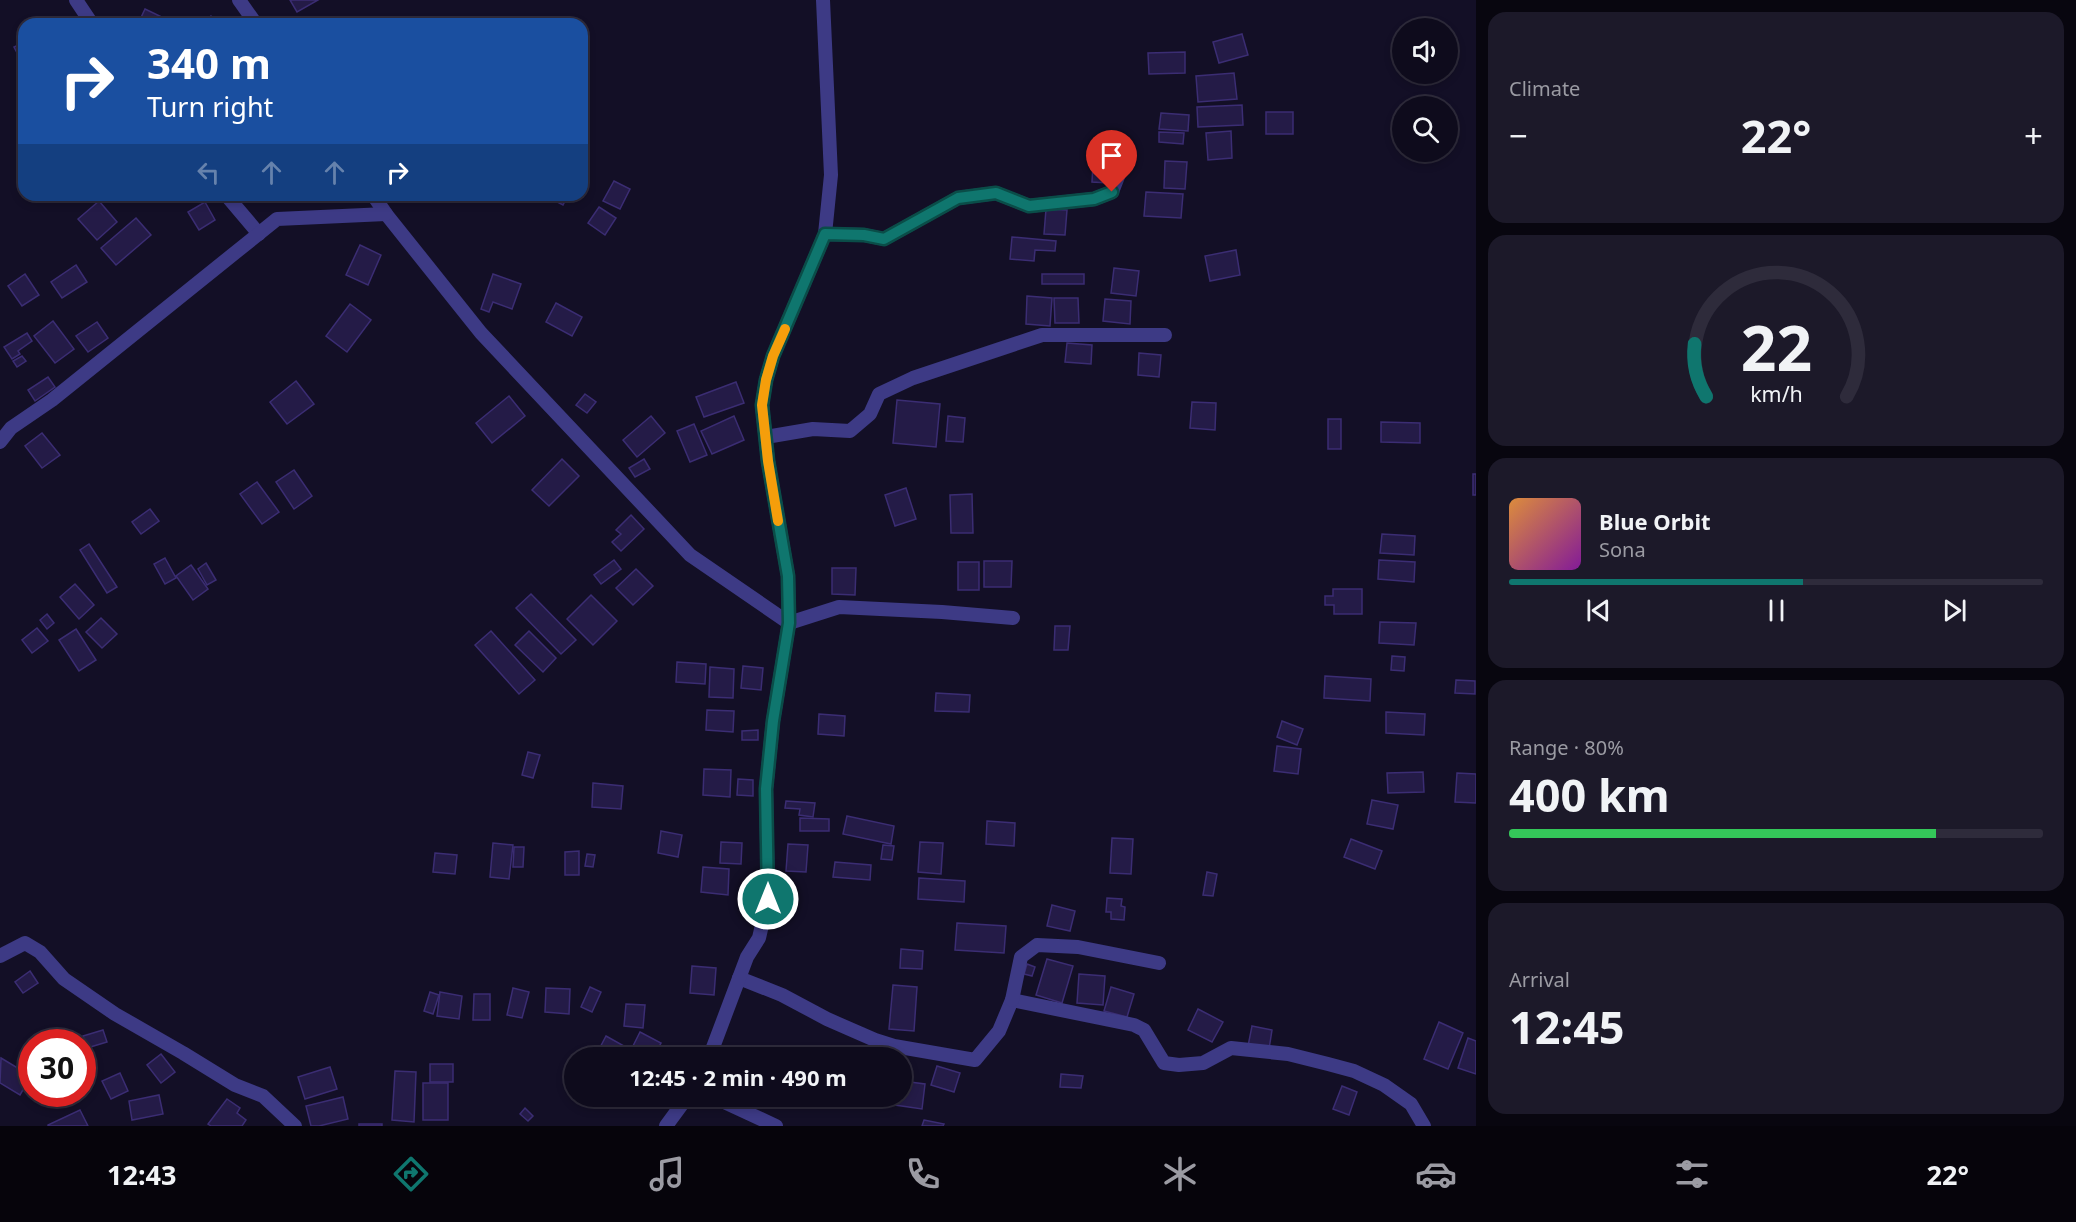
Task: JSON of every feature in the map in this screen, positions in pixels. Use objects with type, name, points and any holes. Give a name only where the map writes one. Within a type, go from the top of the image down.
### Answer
[{"type":"street","points":[[76,0],[88,18]]},
{"type":"street","points":[[239,0],[252,18]]},
{"type":"street","points":[[714,1047],[747,957],[759,938],[768,899],[766,789],[773,721],[789,623],[788,576],[768,461],[762,405],[773,356],[825,234],[831,176],[823,0]]},
{"type":"street","points":[[825,234],[864,235],[884,239],[958,198],[996,193],[1029,206],[1094,199],[1112,192],[1123,164]]},
{"type":"street","points":[[231,201],[259,234]]},
{"type":"street","points":[[377,201],[481,333],[690,555],[789,623]]},
{"type":"street","points":[[0,442],[11,428],[52,400],[277,219],[386,214]]},
{"type":"street","points":[[766,437],[813,429],[850,431],[870,414],[879,394],[913,378],[1042,335],[1165,335]]},
{"type":"street","points":[[789,623],[839,607],[1013,618]]},
{"type":"street","points":[[0,956],[25,943],[40,952],[64,979],[115,1014],[235,1086],[263,1096],[295,1126]]},
{"type":"street","points":[[739,978],[782,995],[827,1019],[875,1040],[894,1046],[975,1060],[999,1031],[1012,1000],[1020,957],[1037,945],[1078,947],[1159,963]]},
{"type":"street","points":[[1012,1000],[1134,1025],[1144,1030],[1164,1063],[1203,1064],[1231,1048],[1288,1054],[1354,1071],[1384,1084],[1411,1104],[1424,1126]]},
{"type":"street","points":[[666,1126],[680,1107]]},
{"type":"street","points":[[735,1107],[776,1126]]},
{"type":"building","points":[[290,0],[318,0],[297,12]]},
{"type":"building","points":[[145,9],[164,18],[141,18]]},
{"type":"building","points":[[1242,34],[1248,55],[1219,63],[1213,42]]},
{"type":"building","points":[[1185,52],[1185,73],[1149,74],[1148,53]]},
{"type":"building","points":[[1234,73],[1237,99],[1198,102],[1196,76]]},
{"type":"building","points":[[1242,105],[1243,125],[1198,127],[1197,107]]},
{"type":"building","points":[[1266,112],[1293,112],[1293,134],[1266,134]]},
{"type":"building","points":[[1161,113],[1189,115],[1188,131],[1159,129]]},
{"type":"building","points":[[1231,131],[1232,158],[1208,160],[1206,133]]},
{"type":"building","points":[[1159,132],[1184,133],[1183,144],[1159,142]]},
{"type":"building","points":[[1165,161],[1187,162],[1185,189],[1164,188]]},
{"type":"building","points":[[1093,164],[1109,165],[1109,183],[1092,182]]},
{"type":"building","points":[[614,181],[630,189],[620,209],[603,201]]},
{"type":"building","points":[[1146,192],[1183,194],[1181,218],[1144,216]]},
{"type":"building","points":[[99,201],[117,222],[97,240],[78,219]]},
{"type":"building","points":[[205,202],[215,220],[199,230],[188,212]]},
{"type":"building","points":[[599,207],[616,218],[605,235],[588,223]]},
{"type":"building","points":[[1046,209],[1067,210],[1065,235],[1044,234]]},
{"type":"building","points":[[136,218],[151,235],[116,265],[101,248]]},
{"type":"building","points":[[1012,237],[1056,241],[1055,251],[1035,250],[1034,261],[1010,259]]},
{"type":"building","points":[[360,245],[381,255],[368,285],[346,275]]},
{"type":"building","points":[[1236,250],[1240,275],[1210,281],[1205,256]]},
{"type":"building","points":[[76,265],[87,282],[62,298],[51,282]]},
{"type":"building","points":[[1114,268],[1139,271],[1136,296],[1111,293]]},
{"type":"building","points":[[25,274],[39,295],[22,306],[8,286]]},
{"type":"building","points":[[493,274],[521,284],[512,309],[493,302],[489,312],[481,309]]},
{"type":"building","points":[[1042,274],[1084,274],[1084,284],[1042,284]]},
{"type":"building","points":[[1027,296],[1052,298],[1050,326],[1026,324]]},
{"type":"building","points":[[1054,298],[1078,298],[1079,323],[1055,323]]},
{"type":"building","points":[[1105,299],[1131,301],[1130,324],[1103,321]]},
{"type":"building","points":[[556,303],[582,317],[572,336],[546,322]]},
{"type":"building","points":[[350,304],[371,320],[347,352],[326,336]]},
{"type":"building","points":[[53,321],[74,349],[55,363],[34,336]]},
{"type":"building","points":[[97,322],[108,338],[88,352],[76,336]]},
{"type":"building","points":[[27,333],[32,341],[18,351],[20,354],[12,359],[4,347]]},
{"type":"building","points":[[1067,343],[1092,345],[1091,364],[1065,362]]},
{"type":"building","points":[[1139,353],[1161,355],[1159,377],[1138,375]]},
{"type":"building","points":[[22,356],[26,361],[17,367],[13,361]]},
{"type":"building","points":[[48,377],[55,387],[35,401],[28,390]]},
{"type":"building","points":[[296,381],[314,404],[287,424],[270,402]]},
{"type":"building","points":[[736,382],[744,403],[704,417],[696,397]]},
{"type":"building","points":[[585,394],[596,402],[587,413],[576,405]]},
{"type":"building","points":[[509,396],[525,416],[492,443],[476,423]]},
{"type":"building","points":[[897,400],[940,404],[936,447],[893,443]]},
{"type":"building","points":[[1192,402],[1216,403],[1215,430],[1190,428]]},
{"type":"building","points":[[651,416],[665,433],[637,457],[623,440]]},
{"type":"building","points":[[734,416],[744,440],[712,454],[701,431]]},
{"type":"building","points":[[948,416],[965,418],[963,442],[946,441]]},
{"type":"building","points":[[1328,419],[1341,419],[1341,449],[1328,449]]},
{"type":"building","points":[[1381,422],[1420,423],[1420,443],[1381,442]]},
{"type":"building","points":[[694,424],[707,455],[690,462],[677,431]]},
{"type":"building","points":[[42,433],[60,455],[42,468],[25,446]]},
{"type":"building","points":[[562,459],[579,476],[549,506],[532,490]]},
{"type":"building","points":[[644,459],[650,469],[635,477],[629,468]]},
{"type":"building","points":[[294,470],[312,496],[294,509],[276,482]]},
{"type":"building","points":[[1473,474],[1476,474],[1476,495],[1473,495]]},
{"type":"building","points":[[257,482],[279,512],[262,524],[240,494]]},
{"type":"building","points":[[906,488],[916,519],[895,526],[885,495]]},
{"type":"building","points":[[972,494],[973,533],[951,533],[950,495]]},
{"type":"building","points":[[150,509],[159,521],[141,534],[132,522]]},
{"type":"building","points":[[631,515],[644,529],[621,551],[612,542],[621,534],[616,530]]},
{"type":"building","points":[[1382,534],[1415,536],[1414,555],[1380,553]]},
{"type":"building","points":[[89,544],[117,587],[107,593],[80,550]]},
{"type":"building","points":[[165,558],[176,578],[165,584],[154,564]]},
{"type":"building","points":[[614,560],[621,569],[601,584],[594,575]]},
{"type":"building","points":[[1379,560],[1415,562],[1414,582],[1378,579]]},
{"type":"building","points":[[984,561],[1012,561],[1011,587],[984,587]]},
{"type":"building","points":[[958,562],[979,562],[979,590],[958,590]]},
{"type":"building","points":[[206,563],[216,580],[207,585],[198,569]]},
{"type":"building","points":[[191,565],[208,589],[193,600],[176,576]]},
{"type":"building","points":[[832,568],[856,568],[855,595],[832,594]]},
{"type":"building","points":[[636,569],[653,586],[633,605],[616,588]]},
{"type":"building","points":[[75,584],[94,605],[79,619],[60,597]]},
{"type":"building","points":[[1333,589],[1362,589],[1362,614],[1334,614],[1334,605],[1325,605],[1325,596],[1333,596]]},
{"type":"building","points":[[531,594],[576,640],[561,654],[516,608]]},
{"type":"building","points":[[591,595],[617,621],[593,645],[567,619]]},
{"type":"building","points":[[47,614],[54,623],[47,629],[40,620]]},
{"type":"building","points":[[101,618],[117,634],[102,648],[86,632]]},
{"type":"building","points":[[1380,622],[1416,623],[1414,645],[1379,643]]},
{"type":"building","points":[[1055,626],[1070,626],[1068,650],[1054,650]]},
{"type":"building","points":[[37,628],[48,641],[32,653],[22,640]]},
{"type":"building","points":[[76,629],[96,660],[79,671],[59,640]]},
{"type":"building","points":[[491,631],[535,680],[519,694],[475,645]]},
{"type":"building","points":[[529,631],[556,658],[543,672],[515,645]]},
{"type":"building","points":[[1392,656],[1405,657],[1404,671],[1391,670]]},
{"type":"building","points":[[677,662],[706,664],[705,684],[676,682]]},
{"type":"building","points":[[743,666],[763,668],[761,690],[741,688]]},
{"type":"building","points":[[710,667],[734,669],[733,698],[709,697]]},
{"type":"building","points":[[1325,676],[1371,679],[1370,701],[1324,698]]},
{"type":"building","points":[[1456,680],[1475,681],[1475,694],[1455,693]]},
{"type":"building","points":[[936,693],[970,695],[969,712],[935,711]]},
{"type":"building","points":[[707,710],[734,711],[733,732],[706,730]]},
{"type":"building","points":[[1386,712],[1425,714],[1424,735],[1386,733]]},
{"type":"building","points":[[819,714],[845,716],[844,736],[818,734]]},
{"type":"building","points":[[1282,721],[1303,729],[1297,745],[1277,737]]},
{"type":"building","points":[[758,730],[758,740],[742,740],[742,731]]},
{"type":"building","points":[[1277,746],[1301,749],[1298,774],[1274,771]]},
{"type":"building","points":[[528,752],[540,755],[533,778],[522,775]]},
{"type":"building","points":[[704,769],[731,770],[730,797],[703,795]]},
{"type":"building","points":[[1423,772],[1424,792],[1388,793],[1387,773]]},
{"type":"building","points":[[1457,773],[1476,774],[1476,803],[1455,802]]},
{"type":"building","points":[[738,779],[753,780],[753,796],[737,795]]},
{"type":"building","points":[[593,783],[623,786],[621,809],[592,807]]},
{"type":"building","points":[[1372,800],[1398,805],[1393,829],[1367,824]]},
{"type":"building","points":[[786,801],[815,803],[813,817],[799,815],[800,809],[785,808]]},
{"type":"building","points":[[847,816],[894,826],[891,844],[843,834]]},
{"type":"building","points":[[800,818],[829,819],[829,831],[800,831]]},
{"type":"building","points":[[987,821],[1015,823],[1014,846],[986,844]]},
{"type":"building","points":[[661,831],[682,835],[678,857],[658,853]]},
{"type":"building","points":[[1112,838],[1133,839],[1131,874],[1110,873]]},
{"type":"building","points":[[1351,839],[1382,851],[1375,869],[1344,857]]},
{"type":"building","points":[[721,842],[742,843],[741,864],[720,863]]},
{"type":"building","points":[[920,842],[943,843],[941,874],[918,872]]},
{"type":"building","points":[[493,843],[513,845],[509,879],[490,877]]},
{"type":"building","points":[[788,844],[808,845],[806,872],[786,871]]},
{"type":"building","points":[[883,845],[894,846],[892,860],[881,859]]},
{"type":"building","points":[[514,847],[524,847],[523,867],[513,867]]},
{"type":"building","points":[[579,851],[579,875],[565,875],[565,852]]},
{"type":"building","points":[[435,853],[457,855],[455,874],[433,872]]},
{"type":"building","points":[[587,854],[595,855],[593,867],[585,866]]},
{"type":"building","points":[[835,862],[871,865],[870,880],[833,877]]},
{"type":"building","points":[[703,867],[729,869],[728,895],[701,892]]},
{"type":"building","points":[[1207,872],[1217,874],[1213,896],[1203,895]]},
{"type":"building","points":[[919,878],[965,881],[964,902],[918,899]]},
{"type":"building","points":[[1107,898],[1122,899],[1121,906],[1125,907],[1124,920],[1111,919],[1111,912],[1106,912]]},
{"type":"building","points":[[1052,905],[1075,911],[1070,931],[1047,926]]},
{"type":"building","points":[[957,923],[1006,926],[1004,953],[955,950]]},
{"type":"building","points":[[901,949],[923,951],[922,969],[900,968]]},
{"type":"building","points":[[1047,959],[1073,966],[1062,1003],[1036,995]]},
{"type":"building","points":[[1027,964],[1035,967],[1032,976],[1024,974]]},
{"type":"building","points":[[692,966],[716,968],[714,995],[690,993]]},
{"type":"building","points":[[30,971],[38,983],[23,993],[15,982]]},
{"type":"building","points":[[1079,974],[1105,976],[1103,1005],[1077,1003]]},
{"type":"building","points":[[893,985],[917,987],[914,1031],[889,1029]]},
{"type":"building","points":[[590,987],[601,992],[592,1012],[581,1007]]},
{"type":"building","points":[[1111,987],[1134,994],[1127,1017],[1104,1011]]},
{"type":"building","points":[[513,988],[529,992],[522,1018],[507,1015]]},
{"type":"building","points":[[546,988],[570,989],[569,1014],[545,1012]]},
{"type":"building","points":[[430,992],[439,995],[433,1014],[424,1011]]},
{"type":"building","points":[[440,992],[462,996],[459,1019],[437,1016]]},
{"type":"building","points":[[474,994],[490,994],[490,1020],[473,1020]]},
{"type":"building","points":[[626,1004],[645,1005],[643,1028],[624,1026]]},
{"type":"building","points":[[1198,1009],[1223,1022],[1212,1042],[1188,1030]]},
{"type":"building","points":[[1439,1022],[1463,1033],[1448,1069],[1424,1059]]},
{"type":"building","points":[[1252,1026],[1272,1030],[1269,1049],[1248,1046]]},
{"type":"building","points":[[103,1030],[107,1042],[96,1045],[96,1032]]},
{"type":"building","points":[[640,1032],[661,1043],[659,1047],[632,1047]]},
{"type":"building","points":[[606,1036],[624,1046],[624,1047],[600,1047]]},
{"type":"building","points":[[1468,1038],[1476,1041],[1476,1074],[1458,1068]]},
{"type":"building","points":[[161,1054],[175,1072],[161,1083],[147,1065]]},
{"type":"building","points":[[1,1058],[18,1068],[18,1094],[0,1083]]},
{"type":"building","points":[[430,1064],[453,1064],[453,1082],[430,1082]]},
{"type":"building","points":[[937,1066],[960,1073],[954,1092],[931,1085]]},
{"type":"building","points":[[330,1067],[337,1089],[305,1099],[298,1077]]},
{"type":"building","points":[[395,1071],[416,1072],[414,1122],[392,1120]]},
{"type":"building","points":[[120,1073],[128,1091],[111,1099],[102,1081]]},
{"type":"building","points":[[1061,1074],[1083,1076],[1081,1088],[1060,1087]]},
{"type":"building","points":[[912,1082],[925,1084],[922,1109],[908,1107],[912,1107]]},
{"type":"building","points":[[423,1083],[448,1083],[448,1120],[423,1120]]},
{"type":"building","points":[[1342,1086],[1357,1092],[1349,1115],[1333,1109]]},
{"type":"building","points":[[159,1095],[163,1114],[132,1120],[129,1101]]},
{"type":"building","points":[[343,1097],[348,1119],[311,1126],[306,1106]]},
{"type":"building","points":[[227,1099],[240,1108],[237,1113],[246,1120],[242,1126],[211,1126],[208,1124]]},
{"type":"building","points":[[525,1108],[533,1116],[528,1121],[520,1114]]},
{"type":"building","points":[[80,1110],[88,1126],[48,1126],[48,1125]]},
{"type":"building","points":[[924,1120],[944,1124],[943,1126],[922,1126]]},
{"type":"building","points":[[359,1124],[382,1124],[382,1126],[359,1126]]},
{"type":"slow traffic","points":[[778,521],[762,405],[773,356],[785,329]]},
{"type":"route","points":[[768,899],[766,789],[773,721],[789,623],[788,576],[768,461],[762,405],[773,356],[825,234],[864,235],[884,239],[958,198],[996,193],[1029,206],[1094,199],[1112,192]]}]
